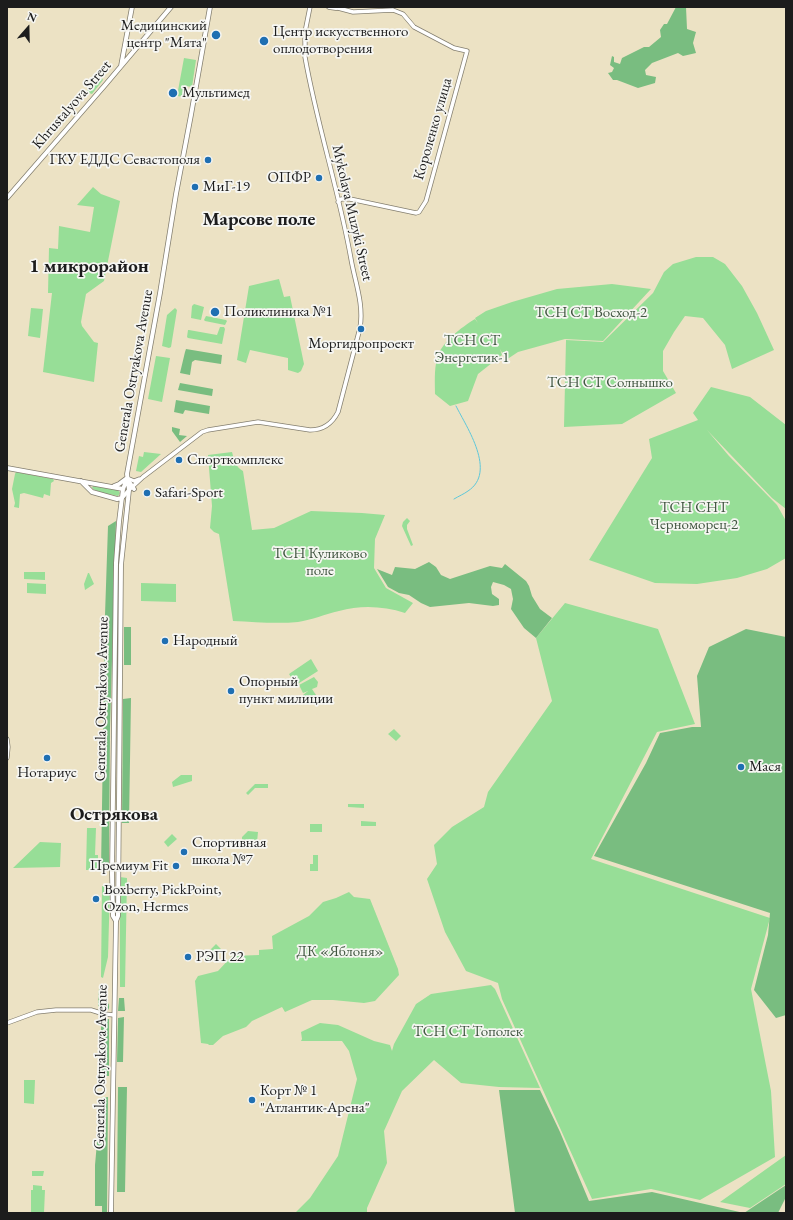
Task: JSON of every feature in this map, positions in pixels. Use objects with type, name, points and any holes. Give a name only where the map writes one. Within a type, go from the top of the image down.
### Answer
[{"type":"main road","points":[[121,66],[132,7]]},
{"type":"main road","name":"Khrustalyova Street","points":[[7,198],[170,7]]},
{"type":"main road","name":"Generala Ostryakova Avenue","points":[[111,1213],[116,921],[118,916],[121,564],[126,506],[130,488],[127,478],[210,7]]},
{"type":"main road","name":"Mykolaya Muzyki Street","points":[[143,477],[198,435],[208,430],[258,422],[314,430],[326,426],[332,421],[338,412],[360,328],[361,314],[360,300],[305,57],[305,32],[310,7]]},
{"type":"main road","points":[[329,7],[339,7]]},
{"type":"main road","name":"Короленко улица","points":[[338,202],[341,199],[350,199],[416,213],[419,212],[426,201],[467,51],[454,48],[414,27],[403,14],[393,10],[353,12],[339,7]]},
{"type":"main road","points":[[126,38],[128,45],[134,47],[138,46]]},
{"type":"main road","points":[[124,46],[127,51],[133,52]]},
{"type":"main road","points":[[7,468],[110,487],[130,488],[143,477]]},
{"type":"main road","points":[[127,478],[134,481],[143,477]]},
{"type":"main road","points":[[110,487],[119,484],[127,478]]},
{"type":"main road","points":[[127,478],[130,488]]},
{"type":"main road","points":[[81,481],[92,492],[111,498],[122,498]]},
{"type":"main road","points":[[92,492],[90,488],[94,484]]},
{"type":"main road","name":"Generala Ostryakova Avenue","points":[[116,921],[113,916],[112,874],[116,563],[122,498],[130,488]]},
{"type":"main road","points":[[7,739],[7,758]]},
{"type":"main road","points":[[7,1024],[37,1012],[56,1010],[91,1010],[114,1015]]},
{"type":"green space","points":[[676,7],[686,7],[687,29],[696,32],[693,43],[696,53],[683,56],[678,53],[652,63],[645,70],[646,75],[656,77],[655,83],[638,88],[617,80],[613,80],[608,73],[612,72],[614,68],[610,65],[612,56],[614,57],[614,62],[620,64],[622,58],[644,47],[649,47],[661,37],[660,30],[664,24],[667,24]]},
{"type":"green space","points":[[184,58],[196,60],[192,87],[186,86],[184,97],[177,96]]},
{"type":"green space","points":[[99,77],[103,80],[92,94],[89,93],[87,90]]},
{"type":"green space","points":[[93,187],[101,194],[120,201],[104,281],[86,294],[81,322],[82,326],[94,342],[98,343],[94,382],[43,372],[52,293],[48,293],[49,248],[58,249],[59,226],[90,232],[94,207],[77,205]]},
{"type":"green space","name":"ТСН СТ Солнышко","points":[[696,257],[713,257],[725,264],[742,286],[757,313],[774,350],[732,369],[725,345],[703,318],[685,316],[663,351],[663,371],[676,393],[622,424],[564,427],[566,340],[603,342],[653,293],[664,272],[673,264]]},
{"type":"green space","points":[[279,279],[284,297],[290,296],[304,364],[301,371],[298,373],[288,370],[288,358],[250,350],[246,363],[237,360],[249,286]]},
{"type":"green space","name":"ТСН СТ Восход-2","points":[[612,284],[651,289],[603,341],[565,339],[518,352],[506,360],[500,349],[502,355],[478,374],[468,401],[450,406],[435,394],[436,363],[442,347],[452,336],[470,322],[475,319],[478,323],[475,318],[486,311],[557,289]]},
{"type":"green space","points":[[194,304],[204,307],[201,320],[191,318],[192,306]]},
{"type":"green space","points":[[31,308],[43,309],[40,338],[28,336]]},
{"type":"green space","points":[[175,308],[177,310],[171,347],[169,348],[162,346],[167,315]]},
{"type":"green space","points":[[206,316],[227,321],[225,325],[205,321]]},
{"type":"green space","points":[[220,327],[224,327],[225,329],[222,344],[187,337],[188,330],[217,335]]},
{"type":"green space","points":[[186,349],[222,355],[221,364],[195,360],[192,362],[190,375],[180,373]]},
{"type":"green space","points":[[156,356],[170,358],[162,402],[148,399]]},
{"type":"green space","points":[[180,383],[213,389],[212,396],[178,390]]},
{"type":"green space","name":"ТСН СНТ Черноморец-2","points":[[711,387],[750,397],[786,425],[786,509],[772,498],[707,430],[729,456],[777,505],[786,521],[786,558],[767,569],[737,578],[697,584],[655,583],[589,560],[652,458],[649,439],[698,420],[693,413]]},
{"type":"green space","points":[[176,400],[210,406],[209,414],[185,410],[183,414],[174,412]]},
{"type":"green space","points":[[172,427],[180,429],[179,435],[187,436],[180,442],[172,431]]},
{"type":"green space","points":[[144,452],[161,454],[141,472],[136,471],[139,456],[143,457]]},
{"type":"green space","name":"ТСН Куликово поле","points":[[232,452],[234,460],[243,471],[252,530],[274,528],[311,511],[385,515],[375,539],[374,568],[386,588],[413,603],[405,613],[388,609],[364,607],[347,609],[298,622],[274,623],[233,621],[219,534],[210,528],[212,506],[208,455]]},
{"type":"green space","points":[[16,472],[53,479],[54,481],[51,483],[50,496],[44,494],[43,498],[24,493],[20,494],[19,508],[14,507],[15,503],[12,489]]},
{"type":"green space","points":[[93,486],[118,490],[120,493],[118,496],[104,493],[95,490],[92,488]]},
{"type":"green space","points":[[407,518],[410,521],[407,525],[407,529],[413,545],[411,546],[402,526],[403,522]]},
{"type":"green space","points":[[116,521],[110,728],[109,865],[105,872],[102,872],[105,615],[108,526]]},
{"type":"green space","points":[[429,562],[436,567],[441,575],[450,579],[490,566],[502,568],[505,564],[526,581],[532,596],[540,609],[552,618],[536,638],[524,628],[511,609],[513,599],[511,589],[504,585],[493,582],[491,587],[492,594],[499,599],[499,605],[493,606],[469,603],[430,607],[409,595],[399,593],[388,587],[377,569],[392,575],[395,567],[415,569]]},
{"type":"green space","points":[[24,572],[45,572],[45,580],[24,579]]},
{"type":"green space","points":[[88,573],[94,584],[85,590],[84,584]]},
{"type":"green space","points":[[27,583],[46,584],[46,594],[27,593]]},
{"type":"green space","points":[[141,583],[176,584],[176,602],[141,601]]},
{"type":"green space","points":[[565,603],[658,629],[695,724],[657,732],[591,859],[770,918],[751,989],[771,1091],[775,1157],[700,1200],[651,1189],[592,1199],[502,999],[498,983],[466,971],[445,932],[427,879],[437,864],[434,845],[452,827],[484,807],[488,792],[552,701],[536,638]]},
{"type":"green space","points":[[124,627],[131,627],[131,665],[124,665]]},
{"type":"green space","points":[[746,629],[786,637],[786,1015],[776,1018],[754,990],[768,935],[770,913],[594,856],[646,763],[660,733],[692,727],[701,727],[697,676],[709,647]]},
{"type":"green space","points":[[311,659],[318,671],[296,685],[289,674]]},
{"type":"green space","points":[[314,677],[318,682],[317,687],[312,689],[316,695],[306,701],[303,695],[308,691],[303,693],[299,685]]},
{"type":"green space","points":[[131,698],[129,823],[122,823],[123,699]]},
{"type":"green space","points":[[394,729],[401,736],[396,741],[388,734]]},
{"type":"green space","points":[[181,775],[192,775],[192,781],[173,787],[172,782]]},
{"type":"green space","points":[[255,784],[268,784],[268,788],[255,788],[248,795],[246,793]]},
{"type":"green space","points":[[348,804],[364,804],[364,808],[348,807]]},
{"type":"green space","points":[[361,821],[376,822],[376,826],[361,826]]},
{"type":"green space","points":[[310,824],[322,824],[322,832],[310,832]]},
{"type":"green space","points":[[87,828],[96,828],[95,855],[98,855],[98,870],[86,870]]},
{"type":"green space","points":[[248,831],[258,832],[257,842],[242,842],[242,837]]},
{"type":"green space","points":[[172,834],[177,839],[168,847],[164,842]]},
{"type":"green space","points":[[40,842],[61,843],[60,867],[13,868]]},
{"type":"green space","points":[[313,855],[318,855],[318,871],[310,871],[310,864],[313,864]]},
{"type":"green space","points":[[120,877],[127,878],[125,987],[120,987]]},
{"type":"green space","points":[[102,886],[110,886],[108,957],[103,978],[101,977]]},
{"type":"green space","name":"ДК «Яблоня»","points":[[349,892],[354,897],[370,899],[398,969],[399,975],[375,1001],[364,1003],[333,1000],[312,1000],[285,1012],[282,1007],[252,1021],[246,1027],[223,1036],[213,1045],[201,1043],[195,981],[198,976],[218,971],[232,956],[259,955],[259,950],[273,949],[272,936],[309,916],[323,902]]},
{"type":"green space","points":[[216,944],[221,949],[208,960],[204,956]]},
{"type":"green space","name":"ТСН СТ Тополек","points":[[491,985],[495,989],[540,1088],[499,1087],[461,1083],[434,1060],[402,1091],[384,1131],[387,1163],[367,1208],[367,1213],[295,1213],[310,1198],[338,1156],[357,1079],[349,1051],[342,1041],[301,1041],[301,1032],[320,1023],[338,1025],[374,1041],[390,1045],[392,1051],[394,1044],[416,1004],[431,994]]},
{"type":"green space","points":[[101,987],[103,997],[109,1005],[108,1010],[100,1008],[98,1005],[99,989]]},
{"type":"green space","points":[[119,998],[124,998],[125,1011],[118,1011]]},
{"type":"green space","points":[[124,1017],[123,1062],[117,1062],[118,1018]]},
{"type":"green space","points":[[101,1019],[109,1019],[109,1076],[101,1076]]},
{"type":"green space","points":[[24,1080],[35,1080],[34,1104],[24,1103]]},
{"type":"green space","points":[[118,1087],[127,1087],[125,1192],[117,1192]]},
{"type":"green space","points":[[499,1090],[540,1090],[560,1132],[589,1201],[652,1192],[744,1213],[515,1213]]},
{"type":"green space","points":[[108,1097],[107,1213],[102,1213],[102,1206],[95,1206],[95,1165],[101,1098]]},
{"type":"green space","points":[[786,1155],[786,1184],[750,1208],[720,1202]]},
{"type":"green space","points":[[32,1171],[44,1171],[43,1176],[32,1176]]},
{"type":"green space","points":[[33,1185],[42,1186],[42,1190],[45,1190],[44,1213],[31,1213],[31,1190],[33,1190]]},
{"type":"green space","points":[[786,1185],[786,1197],[778,1213],[744,1213]]},
{"type":"waterway","points":[[454,499],[468,491],[476,483],[480,473],[480,462],[477,450],[456,406]]},
{"type":"place","name":"Медицинский центр \"Мята\"","points":[[216,35]]},
{"type":"place","name":"Центр искусственного оплодотворения","points":[[264,41]]},
{"type":"place","name":"Мультимед","points":[[173,93]]},
{"type":"place","name":"ГКУ ЕДДС Севастополя","points":[[208,160]]},
{"type":"place","name":"ОПФР","points":[[319,178]]},
{"type":"place","name":"МиГ-19","points":[[195,187]]},
{"type":"place","name":"Поликлиника №1","points":[[215,312]]},
{"type":"place","name":"Моргидропроект","points":[[361,329]]},
{"type":"place","name":"Спорткомплекс","points":[[179,460]]},
{"type":"place","name":"Safari-Sport","points":[[147,493]]},
{"type":"place","name":"Народный","points":[[165,641]]},
{"type":"place","name":"Опорный пункт милиции","points":[[231,691]]},
{"type":"place","name":"Нотариус","points":[[47,758]]},
{"type":"place","name":"Мася","points":[[741,767]]},
{"type":"place","name":"Спортивная школа №7","points":[[184,852]]},
{"type":"place","name":"Премиум Fit","points":[[176,866]]},
{"type":"place","name":"Boxberry, PickPoint, Ozon, Hermes","points":[[96,899]]},
{"type":"place","name":"РЭП 22","points":[[188,957]]},
{"type":"place","name":"Корт № 1 \"Атлантик-Арена\"","points":[[252,1100]]},
{"type":"district","name":"Марсове поле","points":[[259,220]]},
{"type":"district","name":"1 микрорайон","points":[[89,267]]},
{"type":"district","name":"Острякова","points":[[114,815]]},
{"type":"park label","name":"ТСН СТ Энергетик-1","points":[[472,350]]}]
